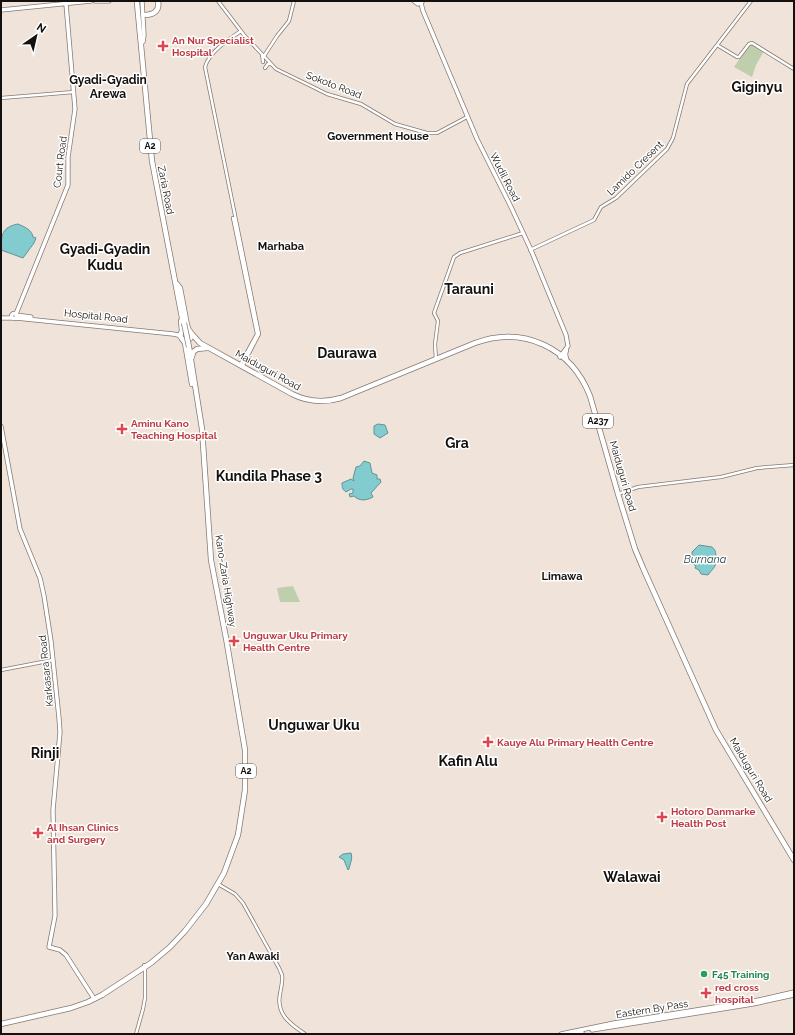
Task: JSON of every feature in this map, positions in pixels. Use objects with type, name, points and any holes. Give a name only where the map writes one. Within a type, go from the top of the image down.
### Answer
[{"type":"highway","name":"Zaria Road","points":[[138,2],[142,13],[142,40]]},
{"type":"highway","name":"Zaria Road","points":[[138,2],[152,162],[177,286],[182,332]]},
{"type":"highway","points":[[142,13],[152,14],[155,12],[159,3]]},
{"type":"highway","name":"Zaria Road","points":[[177,286],[180,288],[187,325],[190,332]]},
{"type":"highway","name":"A2","points":[[177,286],[195,391]]},
{"type":"highway","points":[[186,329],[190,332],[189,339],[185,340],[182,338],[182,332],[186,329]]},
{"type":"highway","name":"Maiduguri Road","points":[[190,332],[200,342],[292,396],[306,402],[323,403],[335,402],[346,398],[481,341],[506,336],[534,341],[554,351],[567,361],[580,375],[590,396],[617,493]]},
{"type":"highway","name":"Kano-Zaria Highway","points":[[1,1023],[83,1004],[102,995],[163,954],[185,931],[200,912],[218,884],[232,854],[240,824],[245,790],[246,768],[243,736],[211,560],[202,429],[195,391],[192,388],[185,343],[182,338]]},
{"type":"highway","name":"Maiduguri Road","points":[[189,339],[241,365],[298,397],[313,401],[335,400],[483,342],[508,338],[528,341],[545,347],[560,356],[571,367],[584,386],[591,404],[638,558],[664,618],[716,730],[794,861]]},
{"type":"highway","name":"Kano-Zaria Highway","points":[[1,1023],[68,1007],[93,997],[145,966],[189,924],[214,888],[234,841],[240,814],[243,789],[244,767],[242,744],[209,555],[200,434],[195,391],[196,382],[189,339]]},
{"type":"highway","points":[[192,357],[196,349],[207,348]]},
{"type":"highway","points":[[554,351],[565,349],[567,361]]},
{"type":"main road","points":[[1,9],[91,1]]},
{"type":"main road","points":[[94,1],[109,1]]},
{"type":"main road","points":[[414,1],[421,2]]},
{"type":"main road","name":"Wudil Road","points":[[421,2],[422,9],[435,44],[466,117],[523,233],[568,343],[565,349]]},
{"type":"main road","name":"Court Road","points":[[14,316],[66,183],[66,157],[74,109],[74,92],[66,3]]},
{"type":"main road","name":"Hospital Road","points":[[1,317],[14,316],[173,333]]},
{"type":"main road","points":[[173,333],[182,332]]},
{"type":"main road","points":[[173,333],[182,338]]},
{"type":"main road","points":[[560,356],[565,349]]},
{"type":"main road","name":"Karkasara Road","points":[[1,426],[22,534],[34,566]]},
{"type":"main road","name":"Karkasara Road","points":[[1,436],[18,525],[41,582],[44,596],[60,732],[53,810],[55,886],[54,920],[49,947],[60,950],[66,955],[93,997]]},
{"type":"main road","name":"Eastern By Pass","points":[[561,1034],[614,1023],[794,994]]},
{"type":"main road","name":"Eastern By Pass","points":[[572,1034],[746,1005],[794,994]]},
{"type":"street","name":"Sokoto Road","points":[[218,1],[244,35],[271,64],[284,74],[313,88],[361,104],[392,123],[408,129],[427,133],[435,134],[466,117]]},
{"type":"street","points":[[263,62],[264,55],[289,21],[294,1]]},
{"type":"street","name":"Lamido Cresent","points":[[530,250],[594,220],[601,207],[616,198],[667,149],[673,138],[687,84],[751,1]]},
{"type":"street","points":[[236,24],[237,32]]},
{"type":"street","points":[[241,30],[219,48],[206,63],[205,67],[259,334],[241,365]]},
{"type":"street","points":[[237,32],[244,35]]},
{"type":"street","points":[[717,45],[739,57],[749,44],[752,43],[794,69]]},
{"type":"street","points":[[265,68],[268,64],[271,64]]},
{"type":"street","points":[[1,98],[74,92]]},
{"type":"street","points":[[218,133],[224,138]]},
{"type":"street","points":[[221,146],[223,141]]},
{"type":"street","points":[[233,218],[257,334],[241,365]]},
{"type":"street","points":[[436,360],[435,344],[438,321],[434,313],[454,257],[460,253],[523,233]]},
{"type":"street","points":[[617,493],[638,487],[721,476],[756,468],[794,465]]},
{"type":"street","points":[[1,670],[52,661]]},
{"type":"street","points":[[218,884],[235,894],[246,906],[281,972],[282,978],[279,1000],[282,1014],[290,1024],[305,1034]]},
{"type":"street","points":[[136,1034],[145,998],[145,966]]},
{"type":"green space","points":[[751,44],[764,51],[756,65],[752,77],[734,67]]},
{"type":"green space","points":[[293,586],[300,602],[280,602],[277,588]]},
{"type":"water","points":[[18,224],[28,229],[33,237],[36,238],[23,258],[1,250],[1,240],[4,232],[9,227]]},
{"type":"water","points":[[378,424],[385,425],[388,433],[380,438],[374,434],[374,426]]},
{"type":"water","points":[[364,461],[370,463],[372,473],[377,475],[377,479],[380,479],[381,482],[371,493],[373,497],[363,500],[354,496],[350,497],[349,494],[353,493],[353,489],[346,492],[342,488],[342,483],[351,479],[354,481],[353,478],[356,467],[360,466]]},
{"type":"water","name":"Burnana","points":[[699,545],[712,547],[716,552],[714,568],[708,575],[701,574],[692,563],[692,552]]},
{"type":"water","points":[[351,853],[352,859],[348,870],[344,860],[339,857],[343,854]]},
{"type":"place","name":"An Nur Specialist Hospital","points":[[163,46]]},
{"type":"place","name":"Aminu Kano Teaching Hospital","points":[[122,429]]},
{"type":"place","name":"Unguwar Uku Primary Health Centre","points":[[234,641]]},
{"type":"place","name":"Kauye Alu Primary Health Centre","points":[[488,742]]},
{"type":"place","name":"Hotoro Danmarke Health Post","points":[[662,817]]},
{"type":"place","name":"Al Ihsan Clinics and Surgery","points":[[38,833]]},
{"type":"place","name":"F45 Training","points":[[704,974]]},
{"type":"place","name":"red cross hospital","points":[[706,993]]},
{"type":"district","name":"Gyadi-Gyadin Arewa","points":[[108,87]]},
{"type":"district","name":"Giginyu","points":[[757,87]]},
{"type":"district","name":"Government House","points":[[378,136]]},
{"type":"district","name":"Marhaba","points":[[281,246]]},
{"type":"district","name":"Gyadi-Gyadin Kudu","points":[[105,258]]},
{"type":"district","name":"Tarauni","points":[[469,289]]},
{"type":"district","name":"Daurawa","points":[[347,353]]},
{"type":"district","name":"Gra","points":[[457,443]]},
{"type":"district","name":"Kundila Phase 3","points":[[269,476]]},
{"type":"district","name":"Limawa","points":[[562,576]]},
{"type":"district","name":"Unguwar Uku","points":[[314,725]]},
{"type":"district","name":"Rinji","points":[[45,753]]},
{"type":"district","name":"Kafin Alu","points":[[468,761]]},
{"type":"district","name":"Walawai","points":[[632,877]]},
{"type":"district","name":"Yan Awaki","points":[[253,956]]}]
